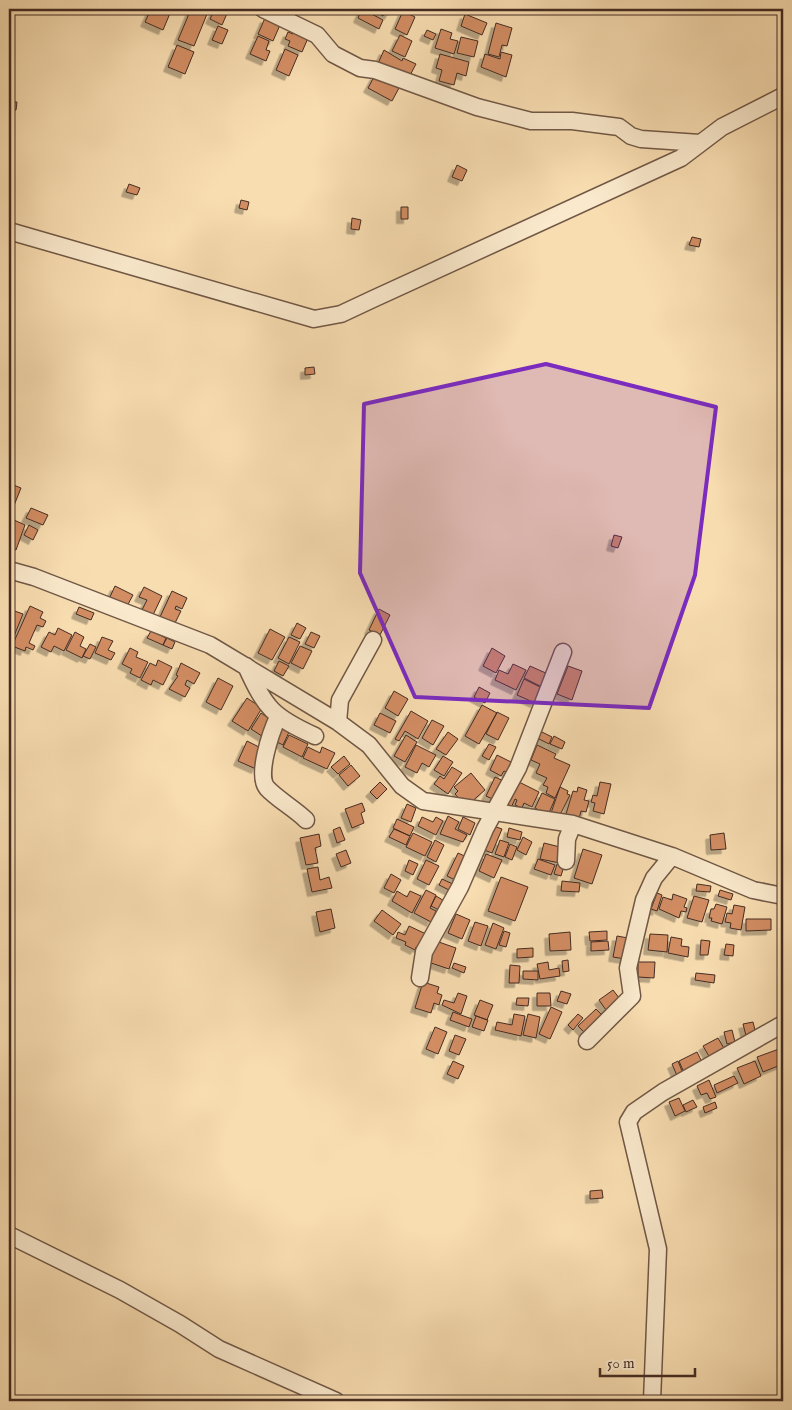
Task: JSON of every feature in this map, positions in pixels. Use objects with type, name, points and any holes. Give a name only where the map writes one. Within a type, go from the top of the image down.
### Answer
[{"type":"street","points":[[263,9],[317,35],[328,49],[350,64],[374,70],[477,106],[531,121],[572,121],[619,127],[632,136],[641,139],[700,143]]},
{"type":"street","points":[[9,231],[314,319],[327,318],[365,303],[681,158],[722,128],[783,96]]},
{"type":"street","points":[[9,570],[34,577],[210,645],[338,722],[369,745],[402,786],[423,801],[573,824],[672,856],[753,890],[783,896]]},
{"type":"street","points":[[338,722],[340,700],[373,640]]},
{"type":"street","points":[[420,978],[424,952],[430,938],[460,886],[493,812],[522,759],[563,652]]},
{"type":"street","points":[[246,666],[266,705],[278,717],[315,736]]},
{"type":"street","points":[[278,717],[267,746],[262,776],[264,784],[306,820]]},
{"type":"street","points":[[566,861],[568,839],[573,824]]},
{"type":"street","points":[[587,1041],[632,996],[628,968],[644,900],[654,878],[672,856]]},
{"type":"street","points":[[652,1401],[659,1269],[658,1249],[628,1122],[634,1112],[663,1092],[783,1024]]},
{"type":"street","points":[[9,1235],[120,1290],[180,1324],[219,1349],[336,1401]]},
{"type":"highlighted area","points":[[546,364],[716,407],[695,575],[649,708],[415,697],[360,573],[364,404]]},
{"type":"building","points":[[151,9],[171,11],[163,30],[145,22]]},
{"type":"building","points":[[191,9],[207,14],[194,46],[178,40]]},
{"type":"building","points":[[215,9],[229,9],[222,25],[210,19]]},
{"type":"building","points":[[362,9],[383,20],[379,29],[358,18]]},
{"type":"building","points":[[371,9],[392,9],[389,15],[384,13],[383,16]]},
{"type":"building","points":[[403,11],[415,17],[407,35],[395,29]]},
{"type":"building","points":[[465,14],[487,23],[482,35],[461,26]]},
{"type":"building","points":[[265,18],[280,25],[273,41],[258,34]]},
{"type":"building","points":[[496,23],[512,28],[507,46],[502,45],[499,57],[488,54]]},
{"type":"building","points":[[218,26],[228,30],[222,44],[212,40]]},
{"type":"building","points":[[441,29],[452,33],[450,39],[458,41],[454,54],[435,48]]},
{"type":"building","points":[[427,30],[436,34],[433,40],[424,36]]},
{"type":"building","points":[[288,32],[293,34],[294,32],[308,38],[302,52],[288,46],[290,41],[285,39]]},
{"type":"building","points":[[400,35],[412,41],[405,57],[392,51]]},
{"type":"building","points":[[258,36],[269,41],[266,50],[270,51],[266,61],[250,54]]},
{"type":"building","points":[[461,37],[478,41],[474,57],[457,53]]},
{"type":"building","points":[[177,45],[194,52],[185,74],[168,67]]},
{"type":"building","points":[[285,49],[298,55],[289,76],[276,70]]},
{"type":"building","points":[[384,50],[402,61],[403,58],[416,64],[407,81],[376,68]]},
{"type":"building","points":[[501,52],[512,55],[506,77],[481,67],[485,54],[500,59]]},
{"type":"building","points":[[440,54],[469,62],[466,76],[457,73],[454,85],[439,81],[442,70],[436,68]]},
{"type":"building","points":[[375,75],[399,88],[392,101],[368,88]]},
{"type":"building","points":[[9,102],[17,102],[16,110],[9,110]]},
{"type":"building","points":[[457,165],[467,170],[462,181],[452,177]]},
{"type":"building","points":[[129,184],[140,188],[137,195],[126,192]]},
{"type":"building","points":[[241,200],[249,202],[247,210],[239,208]]},
{"type":"building","points":[[401,207],[408,207],[408,219],[401,219]]},
{"type":"building","points":[[352,218],[361,220],[359,230],[351,229]]},
{"type":"building","points":[[692,237],[701,239],[699,247],[689,245]]},
{"type":"building","points":[[314,367],[315,374],[305,375],[305,368]]},
{"type":"building","points":[[11,484],[21,488],[13,508],[9,507]]},
{"type":"building","points":[[31,508],[48,515],[43,525],[26,518]]},
{"type":"building","points":[[14,520],[25,525],[16,550],[9,547],[9,535]]},
{"type":"building","points":[[29,525],[38,530],[33,540],[24,535]]},
{"type":"building","points":[[614,535],[622,537],[618,548],[611,546]]},
{"type":"building","points":[[115,586],[133,595],[126,608],[109,599]]},
{"type":"building","points":[[144,587],[162,596],[153,615],[142,610],[147,600],[139,597]]},
{"type":"building","points":[[172,591],[187,598],[182,609],[176,606],[175,609],[181,611],[175,623],[160,617]]},
{"type":"building","points":[[30,606],[43,612],[40,618],[46,621],[43,627],[37,625],[29,643],[35,646],[33,650],[26,647],[25,651],[12,646]]},
{"type":"building","points":[[79,607],[94,613],[91,620],[76,614]]},
{"type":"building","points":[[9,609],[23,614],[12,641],[9,639]]},
{"type":"building","points":[[379,609],[390,615],[380,635],[369,630]]},
{"type":"building","points":[[297,623],[306,628],[300,639],[291,635]]},
{"type":"building","points":[[58,628],[72,635],[64,651],[54,646],[51,652],[41,647],[49,632],[55,635]]},
{"type":"building","points":[[270,629],[285,637],[272,660],[258,653]]},
{"type":"building","points":[[151,631],[166,638],[163,645],[147,638]]},
{"type":"building","points":[[75,632],[84,637],[80,646],[86,649],[82,658],[66,650]]},
{"type":"building","points":[[311,632],[320,636],[314,648],[305,644]]},
{"type":"building","points":[[102,637],[113,641],[108,650],[115,653],[111,660],[95,653]]},
{"type":"building","points":[[289,637],[300,642],[289,664],[278,658]]},
{"type":"building","points":[[167,638],[175,642],[172,649],[163,645]]},
{"type":"building","points":[[90,644],[96,647],[90,659],[83,656]]},
{"type":"building","points":[[300,646],[312,651],[303,669],[291,663]]},
{"type":"building","points":[[130,648],[138,652],[136,657],[148,662],[140,678],[130,673],[132,669],[122,664]]},
{"type":"building","points":[[492,648],[505,656],[496,673],[483,666]]},
{"type":"building","points":[[158,660],[172,667],[163,685],[153,680],[151,685],[141,680],[150,663],[156,666]]},
{"type":"building","points":[[279,661],[289,666],[283,676],[274,671]]},
{"type":"building","points":[[181,663],[200,673],[194,684],[187,680],[185,685],[190,688],[185,697],[169,689],[178,676],[176,675]]},
{"type":"building","points":[[513,664],[526,670],[516,690],[495,680],[499,670],[508,674]]},
{"type":"building","points":[[530,666],[548,674],[542,687],[524,678]]},
{"type":"building","points":[[568,666],[582,671],[572,700],[557,694]]},
{"type":"building","points":[[218,678],[233,686],[221,710],[206,702]]},
{"type":"building","points":[[524,679],[542,688],[535,703],[517,695]]},
{"type":"building","points":[[479,687],[490,693],[485,703],[474,697]]},
{"type":"building","points":[[394,691],[408,699],[398,716],[385,708]]},
{"type":"building","points":[[247,698],[262,708],[248,731],[232,721]]},
{"type":"building","points":[[482,705],[497,713],[479,744],[465,736]]},
{"type":"building","points":[[411,711],[428,721],[418,739],[405,731],[399,741],[395,739]]},
{"type":"building","points":[[497,712],[509,718],[498,740],[486,734]]},
{"type":"building","points":[[261,713],[274,722],[265,738],[251,729]]},
{"type":"building","points":[[380,713],[396,721],[390,733],[374,725]]},
{"type":"building","points":[[432,720],[444,726],[433,745],[422,738]]},
{"type":"building","points":[[280,725],[290,730],[283,745],[273,740]]},
{"type":"building","points":[[540,731],[552,737],[549,744],[537,738]]},
{"type":"building","points":[[448,732],[458,739],[446,755],[436,749]]},
{"type":"building","points":[[289,735],[308,744],[302,757],[283,747]]},
{"type":"building","points":[[406,735],[417,742],[405,762],[394,756]]},
{"type":"building","points":[[554,736],[565,742],[562,749],[550,744]]},
{"type":"building","points":[[247,741],[265,750],[256,769],[238,761]]},
{"type":"building","points":[[489,744],[496,747],[489,760],[482,756]]},
{"type":"building","points":[[416,745],[436,755],[429,767],[422,763],[417,773],[405,767]]},
{"type":"building","points":[[537,745],[556,754],[554,758],[570,765],[555,798],[546,793],[548,787],[543,785],[547,778],[536,773],[540,764],[531,760]]},
{"type":"building","points":[[308,747],[320,753],[322,747],[335,753],[327,769],[303,758]]},
{"type":"building","points":[[497,755],[517,765],[512,775],[504,771],[501,776],[490,770]]},
{"type":"building","points":[[344,756],[350,764],[338,774],[331,767]]},
{"type":"building","points":[[443,756],[453,762],[444,776],[434,770]]},
{"type":"building","points":[[351,765],[360,776],[348,786],[339,775]]},
{"type":"building","points":[[452,767],[462,773],[448,794],[434,784],[440,776],[444,779]]},
{"type":"building","points":[[471,773],[485,790],[469,804],[462,802],[455,794],[458,791],[454,787]]},
{"type":"building","points":[[495,777],[508,783],[499,802],[486,796]]},
{"type":"building","points":[[513,779],[539,792],[532,807],[524,803],[522,808],[515,805],[517,800],[515,799],[510,810],[501,806]]},
{"type":"building","points":[[380,782],[387,789],[377,799],[370,792]]},
{"type":"building","points":[[600,782],[611,784],[604,814],[593,811],[595,803],[591,802],[593,795],[597,796]]},
{"type":"building","points":[[560,787],[568,791],[567,794],[570,795],[559,817],[551,813]]},
{"type":"building","points":[[578,787],[587,790],[584,800],[589,801],[586,812],[581,811],[579,819],[566,814],[573,791],[577,792]]},
{"type":"building","points":[[542,793],[555,799],[548,815],[535,808]]},
{"type":"building","points":[[362,803],[365,811],[361,813],[364,823],[352,828],[345,809]]},
{"type":"building","points":[[407,804],[416,808],[411,822],[401,818]]},
{"type":"building","points":[[448,816],[459,822],[455,829],[467,835],[463,842],[440,834]]},
{"type":"building","points":[[422,817],[433,822],[436,817],[443,821],[436,835],[418,826]]},
{"type":"building","points":[[463,817],[475,823],[470,835],[458,829]]},
{"type":"building","points":[[397,819],[414,827],[410,836],[393,828]]},
{"type":"building","points":[[488,824],[502,829],[492,853],[479,848]]},
{"type":"building","points":[[340,827],[345,840],[337,843],[333,830]]},
{"type":"building","points":[[509,828],[522,832],[520,840],[507,837]]},
{"type":"building","points":[[394,829],[410,836],[406,845],[389,837]]},
{"type":"building","points":[[413,833],[432,842],[425,856],[406,847]]},
{"type":"building","points":[[724,833],[726,849],[711,850],[710,835]]},
{"type":"building","points":[[319,834],[321,846],[315,848],[318,863],[306,865],[300,838]]},
{"type":"building","points":[[523,837],[532,842],[526,855],[517,850]]},
{"type":"building","points":[[435,840],[444,845],[436,862],[427,857]]},
{"type":"building","points":[[500,840],[509,843],[504,857],[495,854]]},
{"type":"building","points":[[544,843],[564,848],[560,863],[540,859]]},
{"type":"building","points":[[510,844],[517,847],[512,860],[505,857]]},
{"type":"building","points":[[583,849],[602,855],[592,884],[574,878]]},
{"type":"building","points":[[346,850],[351,863],[341,867],[336,854]]},
{"type":"building","points":[[458,853],[471,859],[459,882],[447,876]]},
{"type":"building","points":[[486,854],[502,860],[494,878],[479,871]]},
{"type":"building","points":[[538,859],[555,865],[551,875],[534,869]]},
{"type":"building","points":[[409,860],[418,864],[413,875],[405,871]]},
{"type":"building","points":[[426,860],[439,866],[429,885],[417,879]]},
{"type":"building","points":[[557,864],[564,866],[561,876],[554,874]]},
{"type":"building","points":[[318,867],[320,880],[329,877],[332,888],[312,892],[307,869]]},
{"type":"building","points":[[391,874],[401,880],[394,893],[384,888]]},
{"type":"building","points":[[501,877],[528,887],[515,921],[488,911]]},
{"type":"building","points":[[442,879],[457,886],[453,892],[439,885]]},
{"type":"building","points":[[562,881],[580,883],[579,892],[561,891]]},
{"type":"building","points":[[697,884],[711,886],[710,892],[696,891]]},
{"type":"building","points":[[426,890],[436,895],[430,908],[436,911],[431,922],[414,913]]},
{"type":"building","points":[[720,890],[733,894],[731,900],[718,896]]},
{"type":"building","points":[[397,891],[407,897],[410,891],[421,896],[412,913],[392,901]]},
{"type":"building","points":[[657,893],[662,895],[657,911],[651,909]]},
{"type":"building","points":[[673,894],[687,899],[684,907],[687,908],[686,912],[681,911],[679,918],[659,909],[663,897],[672,900]]},
{"type":"building","points":[[436,896],[446,902],[441,911],[431,906]]},
{"type":"building","points":[[694,896],[709,900],[702,922],[687,918]]},
{"type":"building","points":[[716,904],[727,907],[722,924],[711,921],[712,918],[709,918],[711,909],[714,909]]},
{"type":"building","points":[[734,905],[745,907],[741,930],[730,928],[731,923],[725,922],[727,913],[732,914]]},
{"type":"building","points":[[331,909],[335,928],[320,932],[316,912]]},
{"type":"building","points":[[382,910],[401,924],[393,935],[374,921]]},
{"type":"building","points":[[456,914],[470,920],[462,939],[448,933]]},
{"type":"building","points":[[746,919],[771,919],[771,930],[746,931]]},
{"type":"building","points":[[475,922],[488,926],[481,946],[468,941]]},
{"type":"building","points":[[493,923],[504,928],[496,949],[485,945]]},
{"type":"building","points":[[409,926],[426,934],[419,948],[416,947],[415,950],[405,945],[406,942],[396,938],[398,932],[405,935]]},
{"type":"building","points":[[504,931],[510,933],[506,947],[499,945]]},
{"type":"building","points":[[607,931],[607,940],[590,941],[589,932]]},
{"type":"building","points":[[570,932],[571,950],[550,951],[549,934]]},
{"type":"building","points":[[650,934],[668,935],[667,952],[648,950]]},
{"type":"building","points":[[617,936],[628,938],[625,959],[613,957]]},
{"type":"building","points":[[671,937],[682,939],[681,946],[689,947],[688,957],[668,953]]},
{"type":"building","points":[[433,940],[456,948],[449,969],[425,961]]},
{"type":"building","points":[[701,940],[710,941],[708,955],[700,955]]},
{"type":"building","points":[[608,941],[609,950],[591,951],[591,942]]},
{"type":"building","points":[[726,944],[734,945],[733,956],[724,955]]},
{"type":"building","points":[[533,948],[533,957],[517,958],[517,949]]},
{"type":"building","points":[[568,960],[569,971],[563,972],[562,961]]},
{"type":"building","points":[[548,962],[549,970],[559,968],[560,976],[540,979],[537,964]]},
{"type":"building","points":[[638,962],[655,962],[654,978],[638,977]]},
{"type":"building","points":[[454,963],[466,967],[464,973],[452,968]]},
{"type":"building","points":[[510,965],[520,966],[519,983],[509,983]]},
{"type":"building","points":[[523,971],[538,971],[538,980],[523,979]]},
{"type":"building","points":[[696,973],[715,975],[714,983],[695,980]]},
{"type":"building","points":[[423,982],[439,987],[437,993],[442,995],[439,1005],[434,1003],[431,1013],[415,1008]]},
{"type":"building","points":[[613,990],[623,1003],[608,1013],[599,1000]]},
{"type":"building","points":[[561,991],[571,994],[567,1004],[557,1001]]},
{"type":"building","points":[[458,993],[467,996],[461,1014],[442,1005],[444,1000],[454,1003]]},
{"type":"building","points":[[537,993],[550,993],[551,1006],[537,1006]]},
{"type":"building","points":[[517,998],[529,998],[528,1006],[516,1005]]},
{"type":"building","points":[[480,1000],[493,1005],[487,1020],[474,1015]]},
{"type":"building","points":[[551,1007],[562,1012],[550,1039],[539,1034]]},
{"type":"building","points":[[596,1009],[606,1019],[588,1036],[578,1026]]},
{"type":"building","points":[[453,1012],[472,1019],[469,1027],[450,1020]]},
{"type":"building","points":[[514,1014],[525,1016],[521,1036],[495,1030],[497,1022],[512,1025]]},
{"type":"building","points":[[528,1014],[540,1017],[536,1038],[523,1035]]},
{"type":"building","points":[[578,1014],[583,1018],[573,1030],[568,1025]]},
{"type":"building","points":[[476,1016],[488,1020],[484,1031],[472,1027]]},
{"type":"building","points":[[753,1022],[756,1034],[746,1036],[743,1024]]},
{"type":"building","points":[[435,1027],[447,1032],[438,1054],[426,1049]]},
{"type":"building","points":[[732,1030],[735,1042],[727,1044],[724,1032]]},
{"type":"building","points":[[455,1035],[466,1039],[459,1055],[449,1051]]},
{"type":"building","points":[[718,1038],[725,1050],[710,1058],[703,1046]]},
{"type":"building","points":[[779,1049],[783,1064],[763,1072],[757,1057]]},
{"type":"building","points":[[697,1052],[704,1066],[685,1075],[679,1061]]},
{"type":"building","points":[[453,1061],[464,1066],[458,1079],[447,1074]]},
{"type":"building","points":[[678,1061],[684,1076],[678,1078],[672,1064]]},
{"type":"building","points":[[755,1061],[761,1076],[744,1084],[737,1068]]},
{"type":"building","points":[[734,1076],[738,1083],[717,1093],[714,1085]]},
{"type":"building","points":[[709,1080],[716,1097],[710,1099],[707,1093],[701,1095],[697,1086]]},
{"type":"building","points":[[679,1098],[685,1111],[675,1116],[669,1102]]},
{"type":"building","points":[[693,1100],[697,1107],[686,1112],[683,1105]]},
{"type":"building","points":[[715,1102],[717,1108],[705,1113],[703,1107]]},
{"type":"building","points":[[602,1190],[603,1198],[590,1199],[590,1191]]}]
